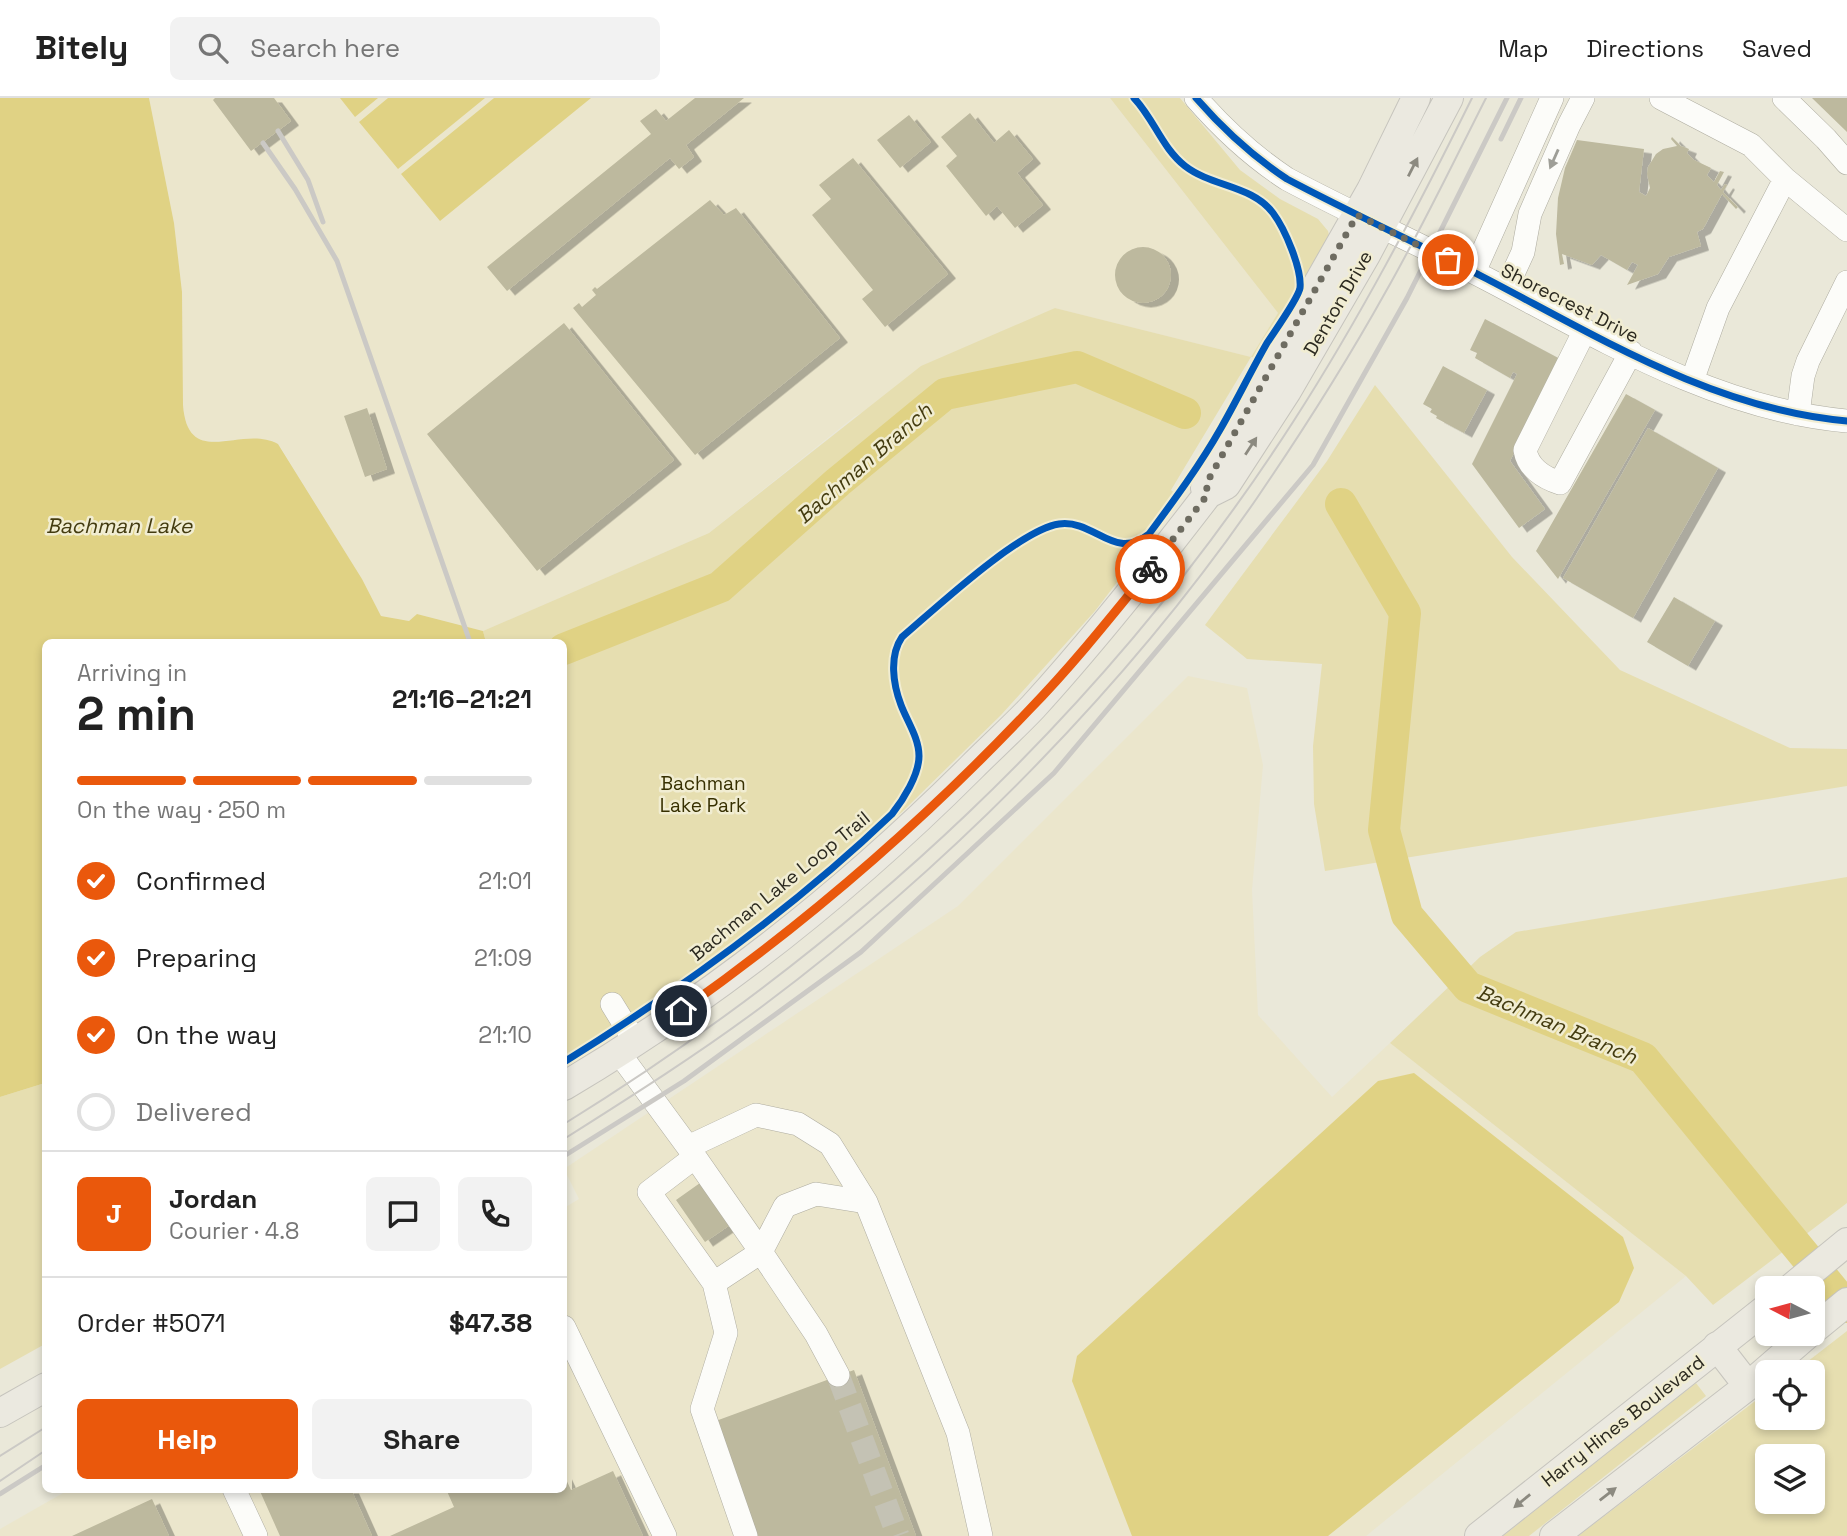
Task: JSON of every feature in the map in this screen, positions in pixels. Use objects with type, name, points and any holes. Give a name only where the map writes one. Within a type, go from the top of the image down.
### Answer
[{"type":"main road","name":"Denton Drive","points":[[1369,221],[1416,98]]},
{"type":"main road","name":"Denton Drive","points":[[567,1084],[628,1048],[775,943],[899,839],[1031,709],[1101,630],[1208,494],[1226,485],[1275,384],[1369,221],[1448,98]]},
{"type":"main road","points":[[1806,1276],[1847,1242]]},
{"type":"main road","points":[[1825,1320],[1847,1303]]},
{"type":"main road","name":"Harry Hines Boulevard","points":[[1479,1536],[1755,1317]]},
{"type":"main road","points":[[1717,1346],[1748,1386]]},
{"type":"main road","points":[[1554,1536],[1748,1386],[1793,1346]]},
{"type":"main road","points":[[0,1413],[42,1389]]},
{"type":"street","name":"Shorecrest Drive","points":[[1196,98],[1237,143],[1287,179],[1586,330],[1692,381],[1749,401],[1798,414],[1847,421]]},
{"type":"street","points":[[1474,272],[1552,98]]},
{"type":"street","points":[[1506,289],[1523,252],[1530,214],[1583,98]]},
{"type":"street","points":[[1661,98],[1751,145],[1785,179],[1847,230]]},
{"type":"street","points":[[1784,98],[1847,163]]},
{"type":"street","points":[[1692,381],[1718,308],[1785,179]]},
{"type":"street","points":[[1798,414],[1803,376],[1808,361],[1847,282]]},
{"type":"street","points":[[1586,330],[1525,450],[1526,458],[1543,477],[1560,483],[1631,352]]},
{"type":"street","points":[[612,1004],[628,1048],[692,1152],[816,1334],[838,1375]]},
{"type":"street","points":[[746,1536],[702,1409],[726,1333],[714,1283],[649,1192],[692,1152],[756,1115],[798,1124],[831,1144],[866,1202],[958,1433],[981,1536]]},
{"type":"street","points":[[714,1283],[761,1252],[785,1206],[816,1194],[866,1202]]},
{"type":"street","points":[[569,1354],[665,1536]]},
{"type":"street","points":[[236,1493],[257,1536]]},
{"type":"shaded area","points":[[149,98],[1110,98],[1278,313],[1251,357],[1055,308],[854,417],[709,533],[483,631],[418,614],[409,621],[381,616],[362,579],[281,448],[273,441],[261,439],[203,441],[189,430],[183,405],[182,292],[174,223]]},
{"type":"shaded area","points":[[1188,676],[1247,688],[1263,765],[1252,890],[1258,1015],[1332,1097],[1390,1043],[1686,1276],[1366,1536],[0,1536],[0,1529],[63,1493],[567,1493],[567,1206],[579,1199],[567,1175],[567,1167],[958,906]]},
{"type":"green space","points":[[1110,98],[1180,98],[1240,170],[1280,199],[1318,219],[1328,231],[1330,239],[1264,359],[1251,357],[1278,313]]},
{"type":"green space","name":"Bachman Lake Park","points":[[1055,308],[1251,357],[1171,490],[1181,499],[1095,611],[1001,715],[902,812],[661,1004],[567,1058],[567,639],[485,639],[483,631],[709,533],[921,366]]},
{"type":"green space","points":[[1375,385],[1512,557],[1620,670],[1790,748],[1847,749],[1847,786],[1325,871],[1314,804],[1313,746],[1322,664],[1247,659],[1205,625],[1327,461]]},
{"type":"green space","points":[[1847,877],[1847,1203],[1713,1305],[1686,1276],[1390,1043],[1480,957],[1516,932]]},
{"type":"green space","points":[[42,1084],[42,1346],[0,1369],[0,1097]]},
{"type":"green space","points":[[1847,1331],[1847,1536],[1578,1536],[1755,1401],[1755,1430],[1825,1430],[1825,1360],[1810,1360]]},
{"type":"green space","points":[[1696,1383],[1706,1396],[1529,1536],[1503,1536]]},
{"type":"water","name":"Bachman Lake","points":[[0,98],[149,98],[174,223],[182,292],[183,405],[187,425],[195,436],[206,441],[264,439],[278,444],[362,579],[381,616],[409,621],[417,614],[483,631],[485,639],[42,639],[42,1084],[0,1097]]},
{"type":"water","points":[[340,98],[378,98],[355,117]]},
{"type":"water","points":[[388,98],[485,98],[398,169],[359,122]]},
{"type":"water","points":[[494,98],[591,98],[440,221],[401,174]]},
{"type":"water","points":[[1414,1073],[1623,1237],[1634,1268],[1619,1302],[1328,1536],[1132,1536],[1072,1381],[1077,1356],[1378,1081]]},
{"type":"building","points":[[274,98],[291,121],[251,151],[213,100]]},
{"type":"building","points":[[695,98],[744,98],[686,145],[694,157],[679,169],[670,158],[507,291],[487,267],[651,134],[640,121],[656,109],[666,121]]},
{"type":"building","points":[[1812,98],[1847,98],[1847,132]]},
{"type":"building","points":[[970,113],[994,143],[1009,130],[1033,159],[1017,173],[1043,205],[1015,228],[997,206],[986,216],[946,166],[957,156],[941,137]]},
{"type":"building","points":[[909,115],[931,142],[900,168],[877,140]]},
{"type":"building","points":[[1672,137],[1681,146],[1689,149],[1687,153],[1694,160],[1711,168],[1707,175],[1714,182],[1720,171],[1724,172],[1717,185],[1721,190],[1727,185],[1723,192],[1738,207],[1736,209],[1722,194],[1703,229],[1697,232],[1701,246],[1669,257],[1658,274],[1627,285],[1638,265],[1632,262],[1627,270],[1601,255],[1592,265],[1562,254],[1564,264],[1560,265],[1556,234],[1558,198],[1565,168],[1577,140],[1644,149],[1639,192],[1646,196],[1650,188],[1648,167],[1656,154],[1663,149],[1677,146]]},
{"type":"building","points":[[853,158],[948,274],[885,327],[862,299],[873,290],[812,215],[831,199],[819,185]]},
{"type":"building","points":[[710,200],[724,215],[736,208],[840,338],[695,455],[573,308],[579,303],[582,307],[596,295],[592,290],[595,287],[597,289]]},
{"type":"building","points":[[1137,247],[1149,247],[1159,251],[1167,259],[1171,275],[1167,291],[1159,299],[1149,303],[1137,303],[1127,299],[1119,291],[1115,281],[1115,269],[1119,259],[1127,251]]},
{"type":"building","points":[[1485,319],[1560,359],[1510,461],[1545,509],[1519,528],[1472,464],[1517,374],[1513,372],[1510,378],[1475,358],[1477,353],[1470,350]]},
{"type":"building","points":[[564,323],[674,460],[537,571],[427,434]]},
{"type":"building","points":[[1443,366],[1487,390],[1464,433],[1436,418],[1437,416],[1430,412],[1432,409],[1423,404]]},
{"type":"building","points":[[1626,394],[1655,410],[1558,579],[1536,551]]},
{"type":"building","points":[[367,408],[387,469],[365,477],[344,416]]},
{"type":"building","points":[[1648,428],[1718,468],[1633,618],[1563,578]]},
{"type":"building","points":[[1674,597],[1715,621],[1688,666],[1647,642]]},
{"type":"building","points":[[700,1183],[730,1225],[705,1242],[676,1200]]},
{"type":"building","points":[[854,1370],[916,1536],[756,1536],[713,1422]]},
{"type":"building","points":[[613,1471],[643,1536],[390,1536],[454,1507],[448,1493],[567,1493],[567,1481],[571,1490]]},
{"type":"building","points":[[261,1493],[353,1493],[372,1536],[280,1536]]},
{"type":"building","points":[[152,1499],[169,1536],[72,1536]]},
{"type":"waterway","name":"Bachman Branch","points":[[567,648],[720,587],[838,482],[945,394],[1077,367],[1185,413]]},
{"type":"waterway","name":"Bachman Branch","points":[[1341,504],[1405,613],[1384,830],[1407,915],[1468,987],[1643,1058],[1847,1307]]},
{"type":"tunnel","points":[[838,1375],[898,1536]]},
{"type":"tram line","points":[[567,1122],[671,1054],[774,979],[873,899],[968,814],[1057,723],[1142,628],[1220,527],[1293,422],[1387,263],[1472,98]]},
{"type":"tram line","points":[[567,1137],[715,1040],[833,951],[967,834],[1031,771],[1092,705],[1151,638],[1206,569],[1307,423],[1398,269],[1486,98]]},
{"type":"tram line","points":[[0,1456],[42,1430]]},
{"type":"tram line","points":[[0,1481],[42,1453]]},
{"type":"railway","points":[[567,1154],[684,1081],[861,952],[1054,773],[1313,465],[1407,298],[1507,98]]},
{"type":"railway","points":[[1501,139],[1521,98]]},
{"type":"railway","points":[[278,131],[308,180],[323,222]]},
{"type":"railway","points":[[263,143],[295,189],[337,261],[469,639]]},
{"type":"railway","points":[[0,1494],[42,1468]]},
{"type":"cycle path","name":"Bachman Lake Loop Trail","points":[[567,1060],[734,947],[815,883],[892,814],[913,779],[919,756],[917,743],[901,705],[894,679],[895,653],[902,637],[1000,555],[1042,529],[1059,524],[1072,524],[1125,544],[1149,534],[1213,442],[1267,343],[1298,293],[1298,271],[1292,249],[1273,213],[1243,191],[1207,178],[1185,166],[1170,151],[1134,98]]},
{"type":"cycle path","points":[[1196,98],[1238,142],[1287,179],[1616,347],[1706,387],[1752,402],[1799,414],[1847,421]]},
{"type":"way so far","points":[[1150,569],[1208,494],[1206,484],[1357,215],[1448,260]]},
{"type":"route","points":[[681,1011],[775,943],[899,839],[1031,709],[1101,630],[1150,569]]}]
